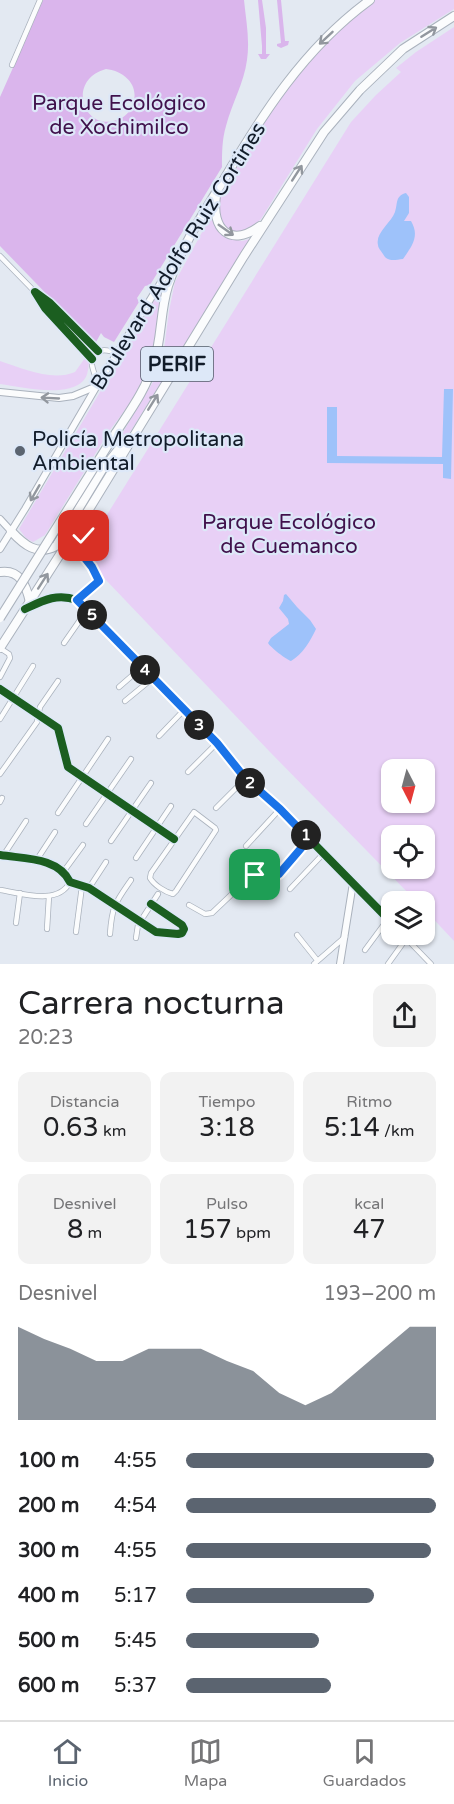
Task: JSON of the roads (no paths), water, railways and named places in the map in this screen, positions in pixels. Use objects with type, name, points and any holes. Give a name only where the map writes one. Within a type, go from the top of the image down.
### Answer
[{"type":"highway","name":"Boulevard Adolfo Ruiz Cortines","points":[[184,245],[261,120],[296,70],[316,46],[350,14],[370,0]]},
{"type":"highway","name":"PERIF","points":[[0,648],[91,506],[265,222],[324,132],[360,90],[403,49],[454,16]]},
{"type":"highway","points":[[217,190],[215,218],[227,233],[234,236],[251,233],[265,222]]},
{"type":"highway","name":"PERIF","points":[[0,618],[136,402],[149,376],[154,362],[167,288],[184,245]]},
{"type":"highway","points":[[11,531],[32,549],[50,549],[56,546],[102,470],[141,422]]},
{"type":"highway","points":[[0,572],[13,573],[19,577],[27,588],[28,605]]},
{"type":"street","points":[[12,65],[40,0]]},
{"type":"street","name":"Boulevard Adolfo Ruiz Cortines","points":[[11,531],[184,245]]},
{"type":"street","points":[[0,256],[98,351]]},
{"type":"street","points":[[0,392],[59,398],[73,396],[98,385],[92,359],[45,308],[35,291]]},
{"type":"street","points":[[71,334],[76,330]]},
{"type":"street","points":[[92,359],[98,351],[110,350],[117,354]]},
{"type":"street","points":[[80,599],[99,581],[81,553],[91,506]]},
{"type":"street","points":[[0,519],[11,531]]},
{"type":"street","name":"PERIF","points":[[0,549],[11,531]]},
{"type":"street","points":[[28,605],[58,596],[80,599],[87,610],[217,743],[245,778],[280,809],[381,912]]},
{"type":"street","points":[[64,643],[87,610]]},
{"type":"street","points":[[0,648],[9,654],[10,658],[0,677]]},
{"type":"street","points":[[0,719],[33,666]]},
{"type":"street","points":[[119,687],[142,667]]},
{"type":"street","points":[[125,701],[153,678]]},
{"type":"street","points":[[0,774],[37,722],[40,707],[58,681]]},
{"type":"street","points":[[0,689],[59,730],[66,764],[174,838]]},
{"type":"street","points":[[159,736],[184,710]]},
{"type":"street","points":[[58,813],[108,739]]},
{"type":"street","points":[[188,772],[217,743]]},
{"type":"street","points":[[86,824],[130,759]]},
{"type":"street","points":[[216,808],[245,778]]},
{"type":"street","points":[[111,841],[151,783]]},
{"type":"street","points":[[136,858],[171,806]]},
{"type":"street","points":[[246,846],[280,809]]},
{"type":"street","points":[[194,812],[216,831],[174,894],[152,882],[150,878],[174,838],[194,812]]},
{"type":"street","points":[[26,821],[1,856],[53,864],[64,871],[70,882],[89,888],[156,932],[182,933],[184,929],[182,925],[151,904]]},
{"type":"street","points":[[36,861],[55,832]]},
{"type":"street","points":[[189,904],[205,914],[212,913],[251,876],[273,878],[279,874],[309,839]]},
{"type":"street","points":[[64,871],[83,845]]},
{"type":"street","points":[[290,889],[324,853]]},
{"type":"street","points":[[89,888],[106,862]]},
{"type":"street","points":[[110,934],[114,904],[131,880]]},
{"type":"street","points":[[0,890],[49,896],[64,890],[70,882]]},
{"type":"street","points":[[340,964],[353,884]]},
{"type":"street","points":[[76,932],[82,886]]},
{"type":"street","points":[[16,923],[20,893]]},
{"type":"street","points":[[136,938],[141,921],[158,894]]},
{"type":"street","points":[[47,929],[49,896]]},
{"type":"street","points":[[365,950],[381,931]]},
{"type":"street","points":[[297,935],[316,962],[345,937]]},
{"type":"street","points":[[388,964],[399,945]]},
{"type":"street","points":[[412,945],[431,964]]},
{"type":"street","points":[[422,964],[426,959]]},
{"type":"water","points":[[406,193],[409,197],[409,213],[404,221],[411,221],[414,226],[414,241],[403,259],[389,259],[379,249],[379,236],[395,212],[398,198]]},
{"type":"water","points":[[444,389],[453,389],[451,479],[443,478],[443,464],[327,463],[327,407],[337,407],[337,456],[442,457]]},
{"type":"water","points":[[286,594],[316,629],[302,651],[291,661],[268,643],[289,624],[288,619],[279,608]]},
{"type":"place","name":"Policía Metropolitana Ambiental","points":[[20,451]]},
{"type":"park label","name":"Parque Ecológico de Xochimilco","points":[[119,115]]},
{"type":"park label","name":"Parque Ecológico de Cuemanco","points":[[289,534]]}]
